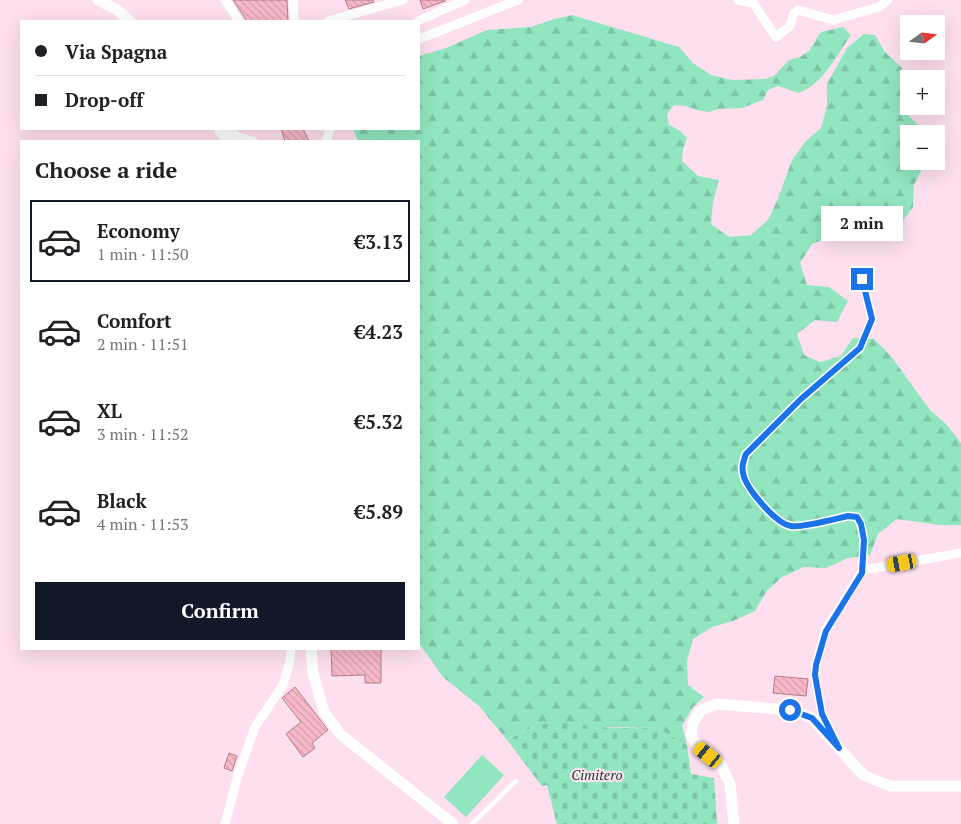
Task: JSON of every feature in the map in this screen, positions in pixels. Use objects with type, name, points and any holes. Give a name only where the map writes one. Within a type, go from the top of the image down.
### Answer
[{"type":"street","points":[[98,0],[117,10],[129,20]]},
{"type":"street","points":[[225,0],[238,20]]},
{"type":"street","points":[[293,0],[294,20]]},
{"type":"street","points":[[332,20],[403,0]]},
{"type":"street","points":[[420,20],[465,0]]},
{"type":"street","points":[[420,39],[518,0]]},
{"type":"street","points":[[738,0],[753,3],[776,37],[790,26],[794,13],[798,10],[833,20],[879,6],[888,0]]},
{"type":"street","points":[[228,130],[238,137],[248,140]]},
{"type":"street","points":[[862,279],[872,319],[860,348],[801,399],[746,454],[742,465],[743,476],[748,485],[772,515],[784,525],[794,527],[848,516],[857,517],[861,524],[864,540],[862,573]]},
{"type":"street","points":[[839,748],[822,714],[815,675],[816,665],[826,631],[863,570],[961,553]]},
{"type":"street","points":[[224,824],[238,775],[255,727],[283,686],[291,650]]},
{"type":"street","points":[[311,650],[313,673],[324,712],[340,734],[453,824]]},
{"type":"street","points":[[734,824],[730,784],[721,765],[696,744],[691,734],[693,723],[701,710],[717,704],[790,710],[812,718],[863,775],[890,786],[961,786]]},
{"type":"lane","points":[[472,824],[516,781]]},
{"type":"green space","points":[[572,15],[679,47],[693,63],[711,75],[732,80],[765,79],[774,76],[789,60],[800,57],[809,51],[821,32],[843,27],[851,35],[822,76],[808,89],[799,93],[778,86],[768,90],[763,100],[742,108],[719,109],[708,112],[674,105],[667,114],[669,125],[679,130],[687,138],[683,149],[682,161],[698,176],[719,180],[713,202],[711,224],[729,237],[751,235],[768,220],[792,160],[805,142],[821,128],[827,106],[827,84],[847,48],[864,34],[875,35],[885,52],[902,68],[902,70],[900,70],[900,115],[908,115],[918,125],[900,125],[900,170],[922,170],[914,185],[913,207],[900,225],[878,227],[856,237],[833,236],[812,244],[800,263],[807,285],[829,287],[848,301],[837,322],[815,320],[797,334],[804,355],[820,362],[841,356],[853,338],[874,339],[890,355],[930,410],[946,424],[961,443],[961,525],[939,525],[897,519],[878,534],[870,555],[848,558],[826,568],[804,567],[782,577],[766,592],[755,611],[733,621],[712,627],[693,639],[687,661],[688,685],[704,697],[693,707],[682,726],[687,745],[657,728],[535,726],[507,740],[479,706],[443,677],[420,644],[420,140],[358,140],[353,130],[420,130],[420,56],[446,48],[487,30],[531,27]]},
{"type":"green space","name":"Cimitero","points":[[554,722],[611,728],[657,728],[687,745],[691,774],[714,778],[717,824],[557,824],[547,785],[542,786],[507,740],[535,726]]},
{"type":"green space","points":[[482,755],[504,775],[466,817],[444,797]]},
{"type":"building","points":[[233,0],[287,0],[288,20],[246,20]]},
{"type":"building","points":[[345,0],[373,0],[374,2],[349,9]]},
{"type":"building","points":[[420,0],[445,0],[445,1],[423,9]]},
{"type":"building","points":[[281,130],[304,130],[308,140],[285,140]]},
{"type":"building","points":[[331,650],[381,650],[381,683],[365,683],[365,675],[332,676]]},
{"type":"building","points":[[775,676],[808,679],[806,696],[773,693]]},
{"type":"building","points":[[295,687],[328,730],[312,743],[315,748],[303,757],[286,734],[301,722],[282,698]]},
{"type":"building","points":[[229,753],[237,756],[232,771],[224,768]]},
{"type":"route","points":[[790,710],[812,718],[839,748],[822,714],[815,675],[826,631],[862,573],[864,540],[861,524],[857,517],[848,516],[794,527],[784,525],[772,515],[748,485],[743,476],[742,465],[746,454],[801,399],[860,348],[872,319],[862,279]]}]
